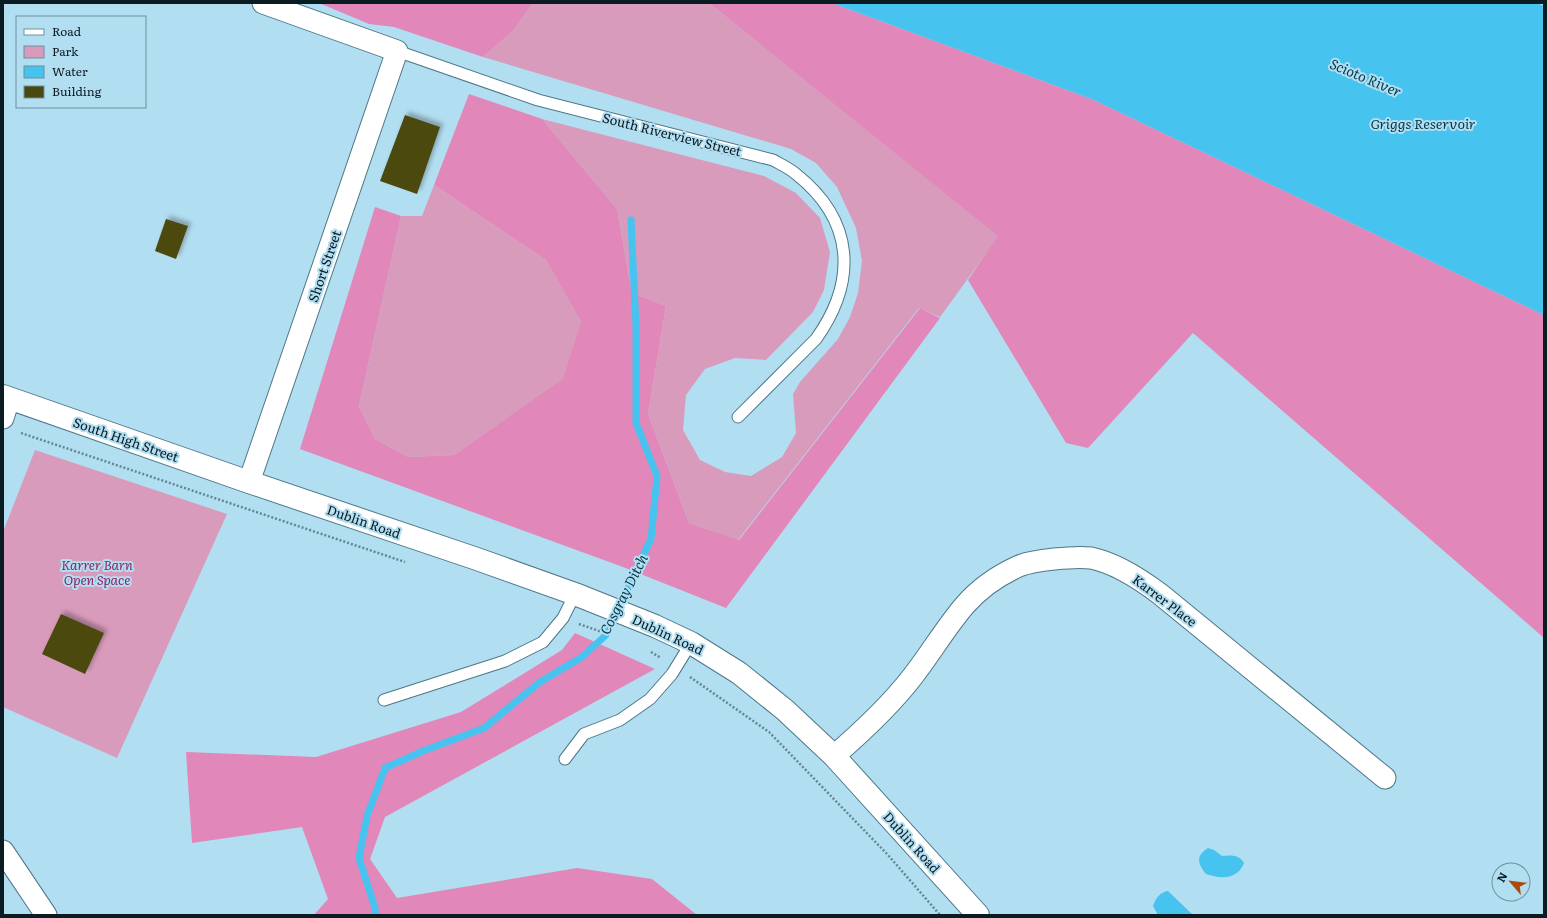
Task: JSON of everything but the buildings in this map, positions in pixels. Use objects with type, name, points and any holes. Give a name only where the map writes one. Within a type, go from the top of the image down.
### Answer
[{"type":"main road","name":"South High Street","points":[[5,404],[249,482]]},
{"type":"main road","name":"Dublin Road","points":[[249,482],[477,559],[585,598],[655,626],[691,643],[739,673],[785,710],[834,756],[978,915]]},
{"type":"street","name":"South Riverview Street","points":[[263,3],[397,51]]},
{"type":"street","name":"Short Street","points":[[249,482],[397,51]]},
{"type":"street","name":"Karrer Place","points":[[834,756],[879,716],[912,677],[966,604],[992,581],[1020,566],[1060,558],[1091,558],[1114,566],[1137,577],[1160,594],[1385,778]]},
{"type":"street","points":[[3,851],[46,915]]},
{"type":"lane","name":"South Riverview Street","points":[[397,51],[538,100],[773,160],[795,173],[817,193],[830,210],[839,232],[844,250],[844,276],[838,300],[827,324],[816,338],[738,417]]},
{"type":"lane","points":[[384,700],[505,661],[543,642],[563,618],[585,598]]},
{"type":"lane","points":[[565,759],[584,734],[620,720],[650,699],[677,667],[691,643]]},
{"type":"path","points":[[32,436],[406,562]]},
{"type":"path","points":[[647,650],[677,667],[769,732],[888,855],[940,915]]},
{"type":"green space","points":[[533,3],[709,3],[999,236],[940,317],[919,308],[738,540],[689,523],[648,414],[666,306],[632,293],[617,209],[542,119],[764,176],[796,193],[820,218],[830,252],[824,290],[813,312],[766,360],[735,358],[705,369],[686,395],[683,430],[700,460],[725,472],[751,476],[782,457],[796,433],[793,394],[800,382],[838,339],[850,317],[858,293],[862,261],[856,228],[837,187],[816,163],[791,149],[483,57],[513,31]]},
{"type":"green space","points":[[434,185],[546,260],[581,322],[564,379],[454,455],[408,457],[375,439],[359,406],[401,216],[422,216]]},
{"type":"green space","name":"Karrer Barn Open Space","points":[[35,450],[227,514],[117,758],[3,707],[3,532]]},
{"type":"shaded area","points":[[319,3],[533,3],[513,31],[483,57],[394,27],[369,24]]},
{"type":"shaded area","points":[[709,3],[832,3],[1094,100],[1544,315],[1544,638],[1193,333],[1088,448],[1066,443],[968,280],[998,236]]},
{"type":"shaded area","points":[[469,94],[542,119],[617,209],[632,293],[666,306],[648,414],[689,523],[739,540],[920,308],[940,318],[726,608],[623,567],[300,449],[375,207],[401,216],[359,406],[375,439],[408,457],[454,455],[563,379],[581,322],[546,260],[434,185]]},
{"type":"shaded area","points":[[575,633],[655,669],[385,817],[370,859],[397,898],[577,868],[652,879],[697,915],[314,915],[328,899],[302,827],[192,843],[186,752],[316,757],[461,712],[562,650]]},
{"type":"water","name":"Griggs Reservoir","points":[[832,3],[1537,3],[1544,6],[1544,315],[1094,100]]},
{"type":"water","points":[[1208,848],[1214,850],[1222,856],[1240,858],[1244,863],[1241,869],[1237,873],[1228,877],[1217,877],[1206,874],[1201,867],[1199,860],[1201,854]]},
{"type":"water","points":[[1168,891],[1193,915],[1158,915],[1153,906],[1154,903],[1161,894]]},
{"type":"waterway","name":"Cosgray Ditch","points":[[375,915],[375,908],[359,858],[367,816],[385,768],[423,751],[484,728],[540,682],[582,657],[606,635],[651,539],[657,476],[636,423],[636,326],[631,220]]},
{"type":"water label","name":"Scioto River","points":[[1366,77]]}]
